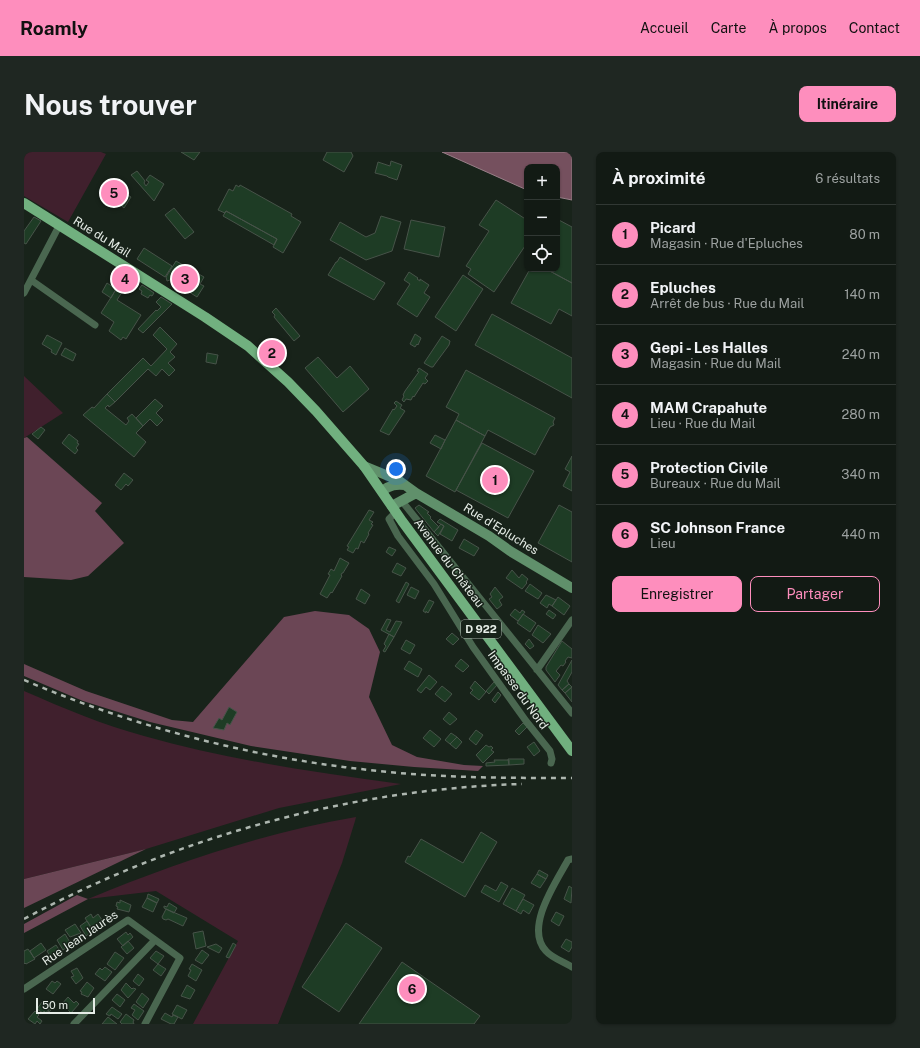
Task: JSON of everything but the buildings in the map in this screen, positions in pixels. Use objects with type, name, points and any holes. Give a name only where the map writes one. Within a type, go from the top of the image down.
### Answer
[{"type":"main road","name":"Rue du Mail","points":[[24,203],[205,316],[248,346],[316,410],[364,466]]},
{"type":"main road","name":"Avenue du Château","points":[[364,466],[394,509],[572,750]]},
{"type":"street","points":[[24,293],[59,226]]},
{"type":"street","points":[[31,280],[96,325]]},
{"type":"street","name":"Rue d'Epluches","points":[[364,466],[398,480],[572,588]]},
{"type":"street","points":[[382,491],[388,486],[397,484],[406,486]]},
{"type":"street","points":[[394,509],[401,500],[416,492]]},
{"type":"street","points":[[401,500],[572,714]]},
{"type":"street","name":"Impasse du Nord","points":[[394,509],[389,519],[398,536],[434,584],[473,647],[526,721],[550,751],[552,759],[551,763]]},
{"type":"street","points":[[537,670],[572,620]]},
{"type":"street","points":[[572,859],[568,860],[545,905],[540,917],[538,931],[544,950],[572,967]]},
{"type":"street","name":"Rue Jean Jaurès","points":[[24,989],[128,920],[155,940]]},
{"type":"street","points":[[74,1024],[155,940],[180,958],[146,1024]]},
{"type":"shaded area","points":[[24,152],[101,152],[106,154],[68,222],[24,196]]},
{"type":"shaded area","points":[[442,152],[572,152],[572,200],[560,198],[560,164],[524,164],[524,189]]},
{"type":"shaded area","points":[[24,376],[63,413],[24,438]]},
{"type":"shaded area","points":[[27,437],[102,503],[95,511],[124,543],[88,576],[71,580],[24,577],[24,438]]},
{"type":"shaded area","points":[[315,611],[349,615],[369,629],[380,652],[369,697],[392,745],[417,757],[464,765],[483,766],[478,771],[414,767],[350,761],[251,746],[150,722],[83,701],[24,676],[24,664],[86,691],[172,720],[193,722],[284,617]]},
{"type":"shaded area","points":[[24,691],[68,710],[129,732],[207,752],[239,759],[336,775],[401,784],[279,808],[146,849],[24,879]]},
{"type":"shaded area","points":[[356,817],[342,863],[278,1024],[193,1024],[238,941],[156,891],[88,899],[154,873],[220,850],[253,840]]},
{"type":"shaded area","points":[[146,849],[24,908],[24,879]]},
{"type":"shaded area","points":[[77,895],[88,899],[24,933],[24,924]]},
{"type":"railway","points":[[24,680],[110,713],[154,727],[243,750],[333,766],[379,771],[427,775],[500,778],[572,778]]},
{"type":"railway","points":[[24,919],[82,890],[142,864],[203,842],[266,823],[329,807],[393,796],[457,788],[522,784]]},
{"type":"place","name":"Protection Civile","points":[[114,193]]},
{"type":"place","name":"MAM Crapahute","points":[[125,279]]},
{"type":"place","name":"Gepi - Les Halles","points":[[185,279]]},
{"type":"place","name":"Epluches","points":[[272,353]]},
{"type":"place","name":"Picard","points":[[495,480]]},
{"type":"place","name":"SC Johnson France","points":[[412,989]]}]
